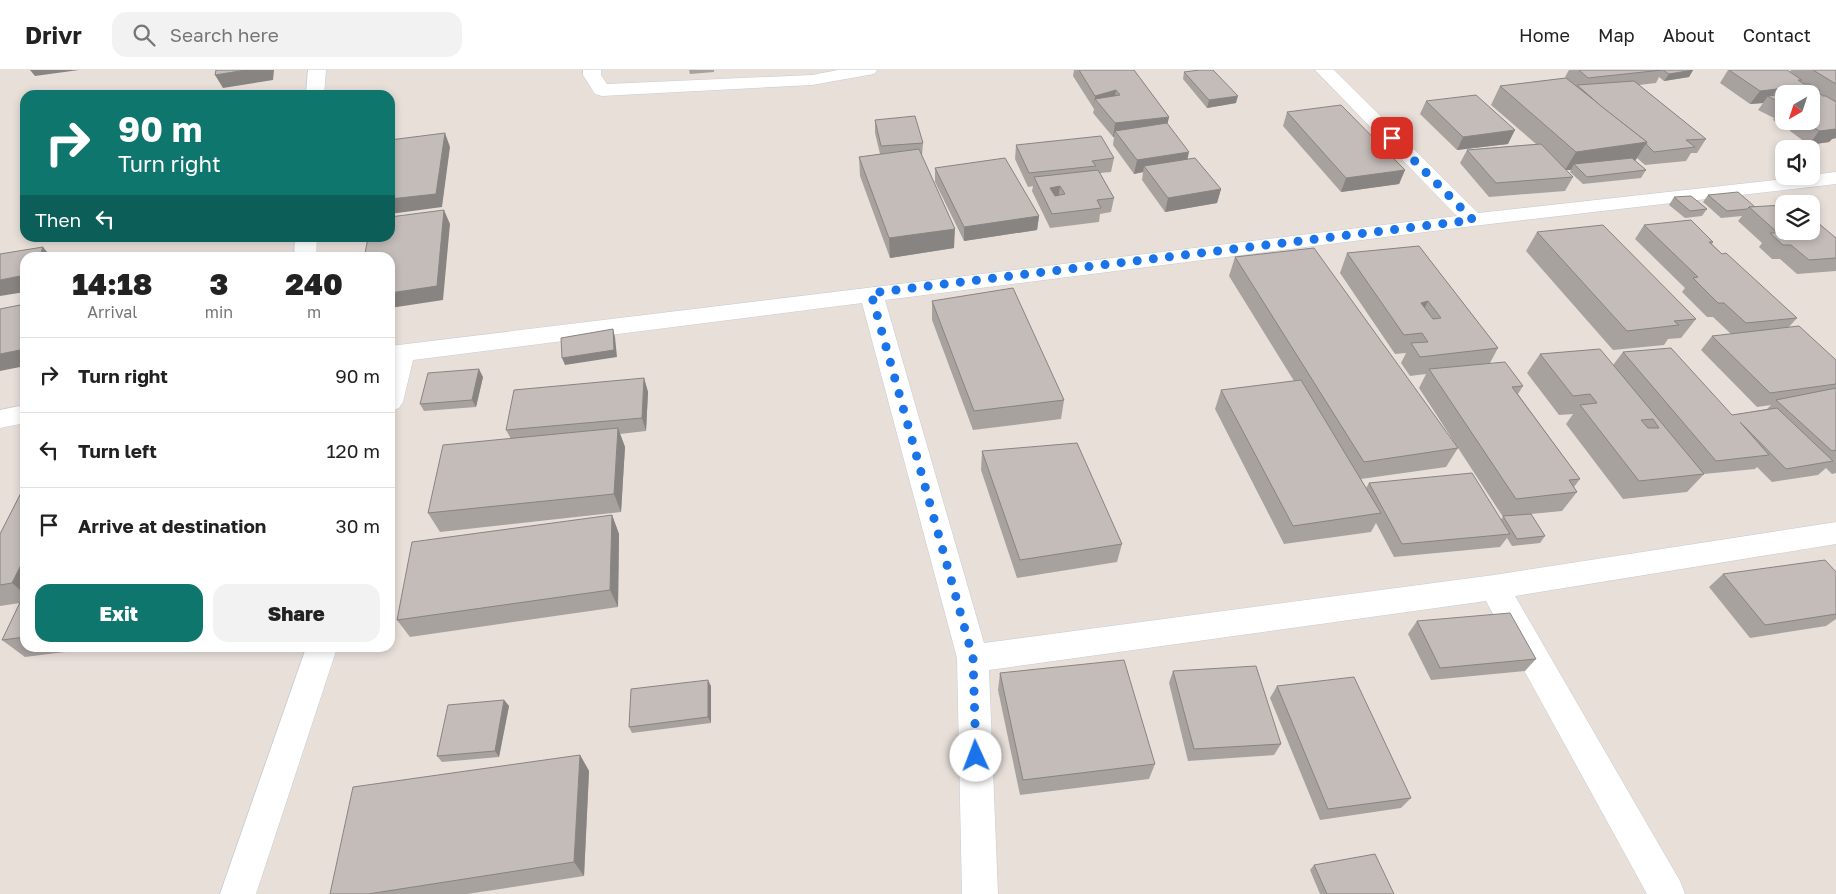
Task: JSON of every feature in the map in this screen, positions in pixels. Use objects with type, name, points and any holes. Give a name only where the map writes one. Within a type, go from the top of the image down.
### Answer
[{"type":"street","points":[[315,90],[317,70]]},
{"type":"street","points":[[592,70],[592,75],[602,90],[812,80],[868,70]]},
{"type":"street","points":[[1324,70],[1473,220]]},
{"type":"street","points":[[396,353],[871,293],[1836,178]]},
{"type":"street","points":[[871,293],[973,658],[980,894]]},
{"type":"street","points":[[0,419],[20,415]]},
{"type":"street","points":[[973,658],[1494,587],[1836,533]]},
{"type":"street","points":[[1494,587],[1667,894]]},
{"type":"street","points":[[238,894],[320,652]]},
{"type":"building","points":[[216,70],[246,70],[215,75]]},
{"type":"building","points":[[1079,70],[1134,70],[1169,117],[1115,123],[1095,99],[1120,95],[1116,90],[1095,96]]},
{"type":"building","points":[[1213,70],[1238,96],[1209,100],[1184,72]]},
{"type":"building","points":[[1579,70],[1662,70],[1588,78]]},
{"type":"building","points":[[1663,70],[1693,70],[1669,74]]},
{"type":"building","points":[[1729,70],[1787,70],[1802,80],[1798,80],[1804,84],[1811,85],[1775,85],[1775,89],[1760,91]]},
{"type":"building","points":[[1813,70],[1836,70],[1836,84]]},
{"type":"building","points":[[1566,78],[1647,142],[1576,152],[1500,86]]},
{"type":"building","points":[[1634,81],[1706,139],[1686,140],[1695,147],[1654,152],[1646,144],[1647,142],[1577,85]]},
{"type":"building","points":[[1820,94],[1836,102],[1836,129],[1819,131]]},
{"type":"building","points":[[1476,95],[1515,130],[1463,137],[1426,101]]},
{"type":"building","points":[[1775,95],[1775,100],[1768,96]]},
{"type":"building","points":[[1341,105],[1405,170],[1346,178],[1287,112]]},
{"type":"building","points":[[915,116],[923,143],[881,146],[875,120]]},
{"type":"building","points":[[1167,123],[1189,152],[1137,160],[1115,131]]},
{"type":"building","points":[[445,133],[436,194],[395,198],[395,139]]},
{"type":"building","points":[[1101,136],[1114,158],[1092,161],[1096,166],[1029,173],[1016,145]]},
{"type":"building","points":[[1541,144],[1573,177],[1496,183],[1467,150]]},
{"type":"building","points":[[919,149],[955,229],[889,238],[859,157]]},
{"type":"building","points":[[1005,158],[1039,216],[964,227],[935,168]]},
{"type":"building","points":[[1195,158],[1221,189],[1168,198],[1144,166]]},
{"type":"building","points":[[1632,158],[1646,170],[1587,177],[1574,164]]},
{"type":"building","points":[[1098,170],[1114,198],[1097,200],[1101,208],[1052,214],[1034,177]],"holes":[[[1060,186],[1065,194],[1055,196],[1050,188]]]},
{"type":"building","points":[[1738,192],[1755,207],[1727,211],[1708,195]]},
{"type":"building","points":[[1691,196],[1707,209],[1690,211],[1674,197]]},
{"type":"building","points":[[1775,206],[1775,230],[1749,207]]},
{"type":"building","points":[[444,210],[437,286],[395,292],[395,252],[365,252],[367,242],[395,242],[395,216]]},
{"type":"building","points":[[1691,220],[1713,242],[1709,242],[1722,254],[1726,253],[1797,318],[1746,323],[1724,303],[1718,303],[1693,278],[1698,277],[1644,225]]},
{"type":"building","points":[[1603,225],[1696,319],[1674,321],[1679,325],[1627,331],[1537,232]]},
{"type":"building","points":[[1820,225],[1836,238],[1836,258],[1809,260],[1791,245],[1783,245],[1778,240],[1820,240]]},
{"type":"building","points":[[1419,246],[1498,348],[1420,357],[1411,343],[1428,342],[1422,333],[1404,335],[1347,253]],"holes":[[[1428,301],[1441,318],[1433,319],[1421,303]]]},
{"type":"building","points":[[43,247],[41,252],[20,252],[20,276],[0,280],[0,254]]},
{"type":"building","points":[[1314,248],[1458,448],[1364,462],[1235,257]]},
{"type":"building","points":[[1013,288],[1064,400],[974,411],[932,301]]},
{"type":"building","points":[[20,305],[20,350],[0,354],[0,309]]},
{"type":"building","points":[[1799,326],[1836,360],[1836,384],[1770,393],[1712,336]]},
{"type":"building","points":[[613,329],[614,350],[562,358],[561,338]]},
{"type":"building","points":[[1671,348],[1732,415],[1777,408],[1833,461],[1786,469],[1740,422],[1769,455],[1716,461],[1623,352]]},
{"type":"building","points":[[1600,349],[1704,474],[1639,481],[1580,405],[1597,403],[1590,394],[1573,396],[1540,354]],"holes":[[[1653,419],[1659,428],[1648,428],[1641,420]]]},
{"type":"building","points":[[1505,362],[1523,386],[1512,387],[1580,479],[1569,480],[1577,492],[1516,499],[1429,369]]},
{"type":"building","points":[[479,369],[472,400],[420,404],[428,373]]},
{"type":"building","points":[[644,378],[642,418],[506,430],[514,390]]},
{"type":"building","points":[[1301,380],[1381,513],[1293,526],[1221,390]]},
{"type":"building","points":[[1836,388],[1836,450],[1832,451],[1776,400]]},
{"type":"building","points":[[618,428],[614,494],[428,513],[443,445]]},
{"type":"building","points":[[1077,443],[1122,544],[1020,560],[982,451]]},
{"type":"building","points":[[1472,473],[1510,534],[1402,544],[1369,483]]},
{"type":"building","points":[[20,495],[20,567],[12,583],[0,585],[0,534]]},
{"type":"building","points":[[1531,514],[1545,536],[1517,539],[1503,516]]},
{"type":"building","points":[[612,515],[610,590],[397,620],[412,542]]},
{"type":"building","points":[[1825,560],[1836,572],[1836,614],[1765,625],[1723,574]]},
{"type":"building","points":[[20,602],[20,638],[2,640]]},
{"type":"building","points":[[1510,613],[1536,659],[1440,668],[1417,621]]},
{"type":"building","points":[[1124,660],[1155,764],[1023,780],[1000,673]]},
{"type":"building","points":[[1256,666],[1281,744],[1194,749],[1173,671]]},
{"type":"building","points":[[1354,677],[1411,798],[1328,809],[1277,686]]},
{"type":"building","points":[[708,680],[708,717],[629,727],[631,689]]},
{"type":"building","points":[[504,700],[495,751],[437,756],[448,705]]},
{"type":"building","points":[[580,755],[574,862],[368,894],[330,894],[353,787]]},
{"type":"building","points":[[1375,854],[1394,894],[1327,894],[1314,865]]},
{"type":"route","points":[[976,756],[973,658],[871,293],[1473,220],[1392,138]]}]
